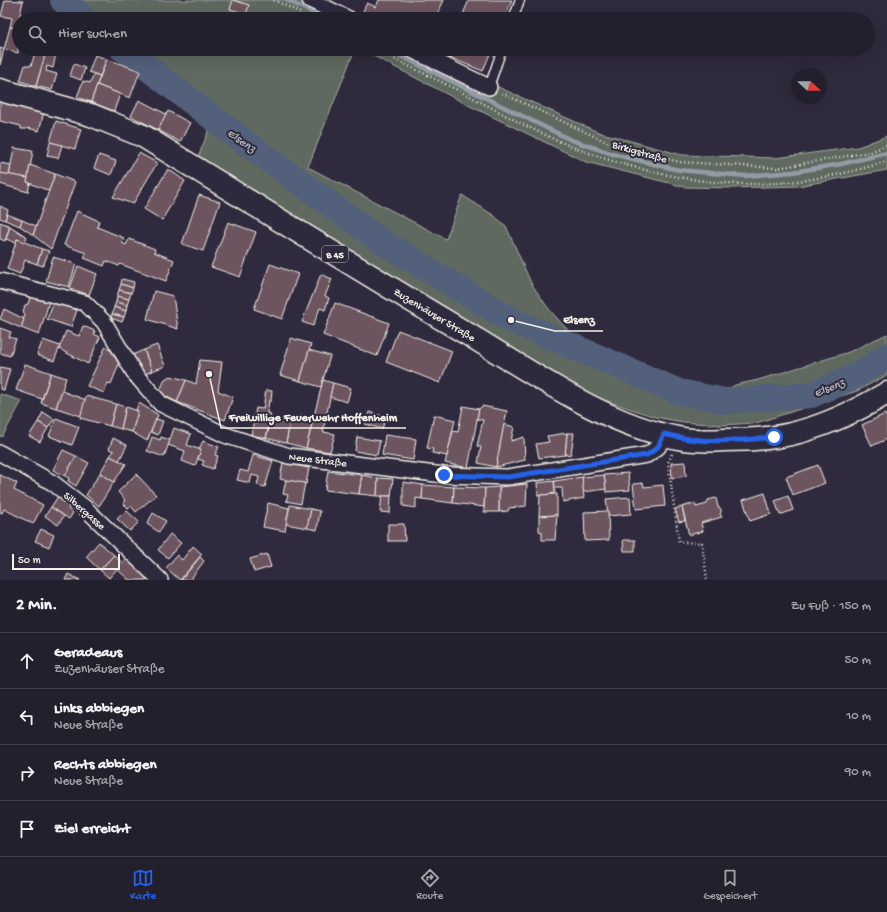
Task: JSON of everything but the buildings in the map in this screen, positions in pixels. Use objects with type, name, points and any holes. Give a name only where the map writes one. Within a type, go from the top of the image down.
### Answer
[{"type":"main road","name":"Zuzenhäuser Straße","points":[[0,90],[91,115],[143,136],[578,400],[645,430],[671,436],[711,440],[745,440],[774,437],[799,432],[838,418],[887,393]]},
{"type":"street","points":[[310,0],[335,12]]},
{"type":"street","points":[[425,56],[489,87]]},
{"type":"street","name":"Neue Straße","points":[[0,281],[85,303],[104,322],[135,374],[161,404],[225,435],[288,456],[444,475],[508,477],[647,455],[671,436]]},
{"type":"street","name":"Silbergasse","points":[[0,453],[53,483],[84,507],[160,580]]},
{"type":"lane","points":[[516,12],[520,0]]},
{"type":"lane","points":[[489,87],[500,56]]},
{"type":"path","points":[[274,0],[299,12]]},
{"type":"path","points":[[387,56],[552,138],[592,154],[639,168],[675,176],[719,182],[756,184],[789,182],[821,178],[862,170],[887,162]]},
{"type":"path","name":"Birkigstraße","points":[[489,87],[613,144],[679,162],[778,168],[870,152],[887,145]]},
{"type":"path","points":[[671,436],[668,463],[679,542],[702,543],[707,580]]},
{"type":"shaded area","points":[[61,0],[320,0],[345,12],[76,12]]},
{"type":"shaded area","points":[[131,56],[352,56],[308,167],[446,239],[462,195],[493,215],[506,226],[531,283],[548,308],[582,346],[683,388],[719,395],[735,385],[758,380],[849,352],[887,334],[887,375],[857,391],[756,423],[720,425],[683,422],[655,417],[589,395],[543,370],[482,329],[408,287],[197,160],[212,122]]},
{"type":"shaded area","points":[[373,56],[434,56],[487,82],[598,132],[682,155],[775,158],[858,147],[887,136],[887,170],[798,186],[733,188],[685,187],[586,162],[466,104]]},
{"type":"shaded area","points":[[0,394],[22,401],[2,437],[0,436]]},
{"type":"waterway","name":"Elsenz","points":[[63,0],[76,12]]},
{"type":"waterway","points":[[287,0],[311,12]]},
{"type":"waterway","name":"Elsenz","points":[[132,56],[230,131],[378,239],[511,320],[679,392],[725,401],[811,395],[851,378],[887,356]]},
{"type":"waterway","points":[[400,56],[571,140],[616,155],[679,170],[745,176],[793,172],[841,164],[887,153]]},
{"type":"place","name":"Elsenz","points":[[511,320]]},
{"type":"place","name":"Freiwillige Feuerwehr Hoffenheim","points":[[209,374]]},
{"type":"route","points":[[444,475],[508,477],[647,455],[658,447],[664,434],[679,438],[711,440],[745,440],[774,437]]}]
